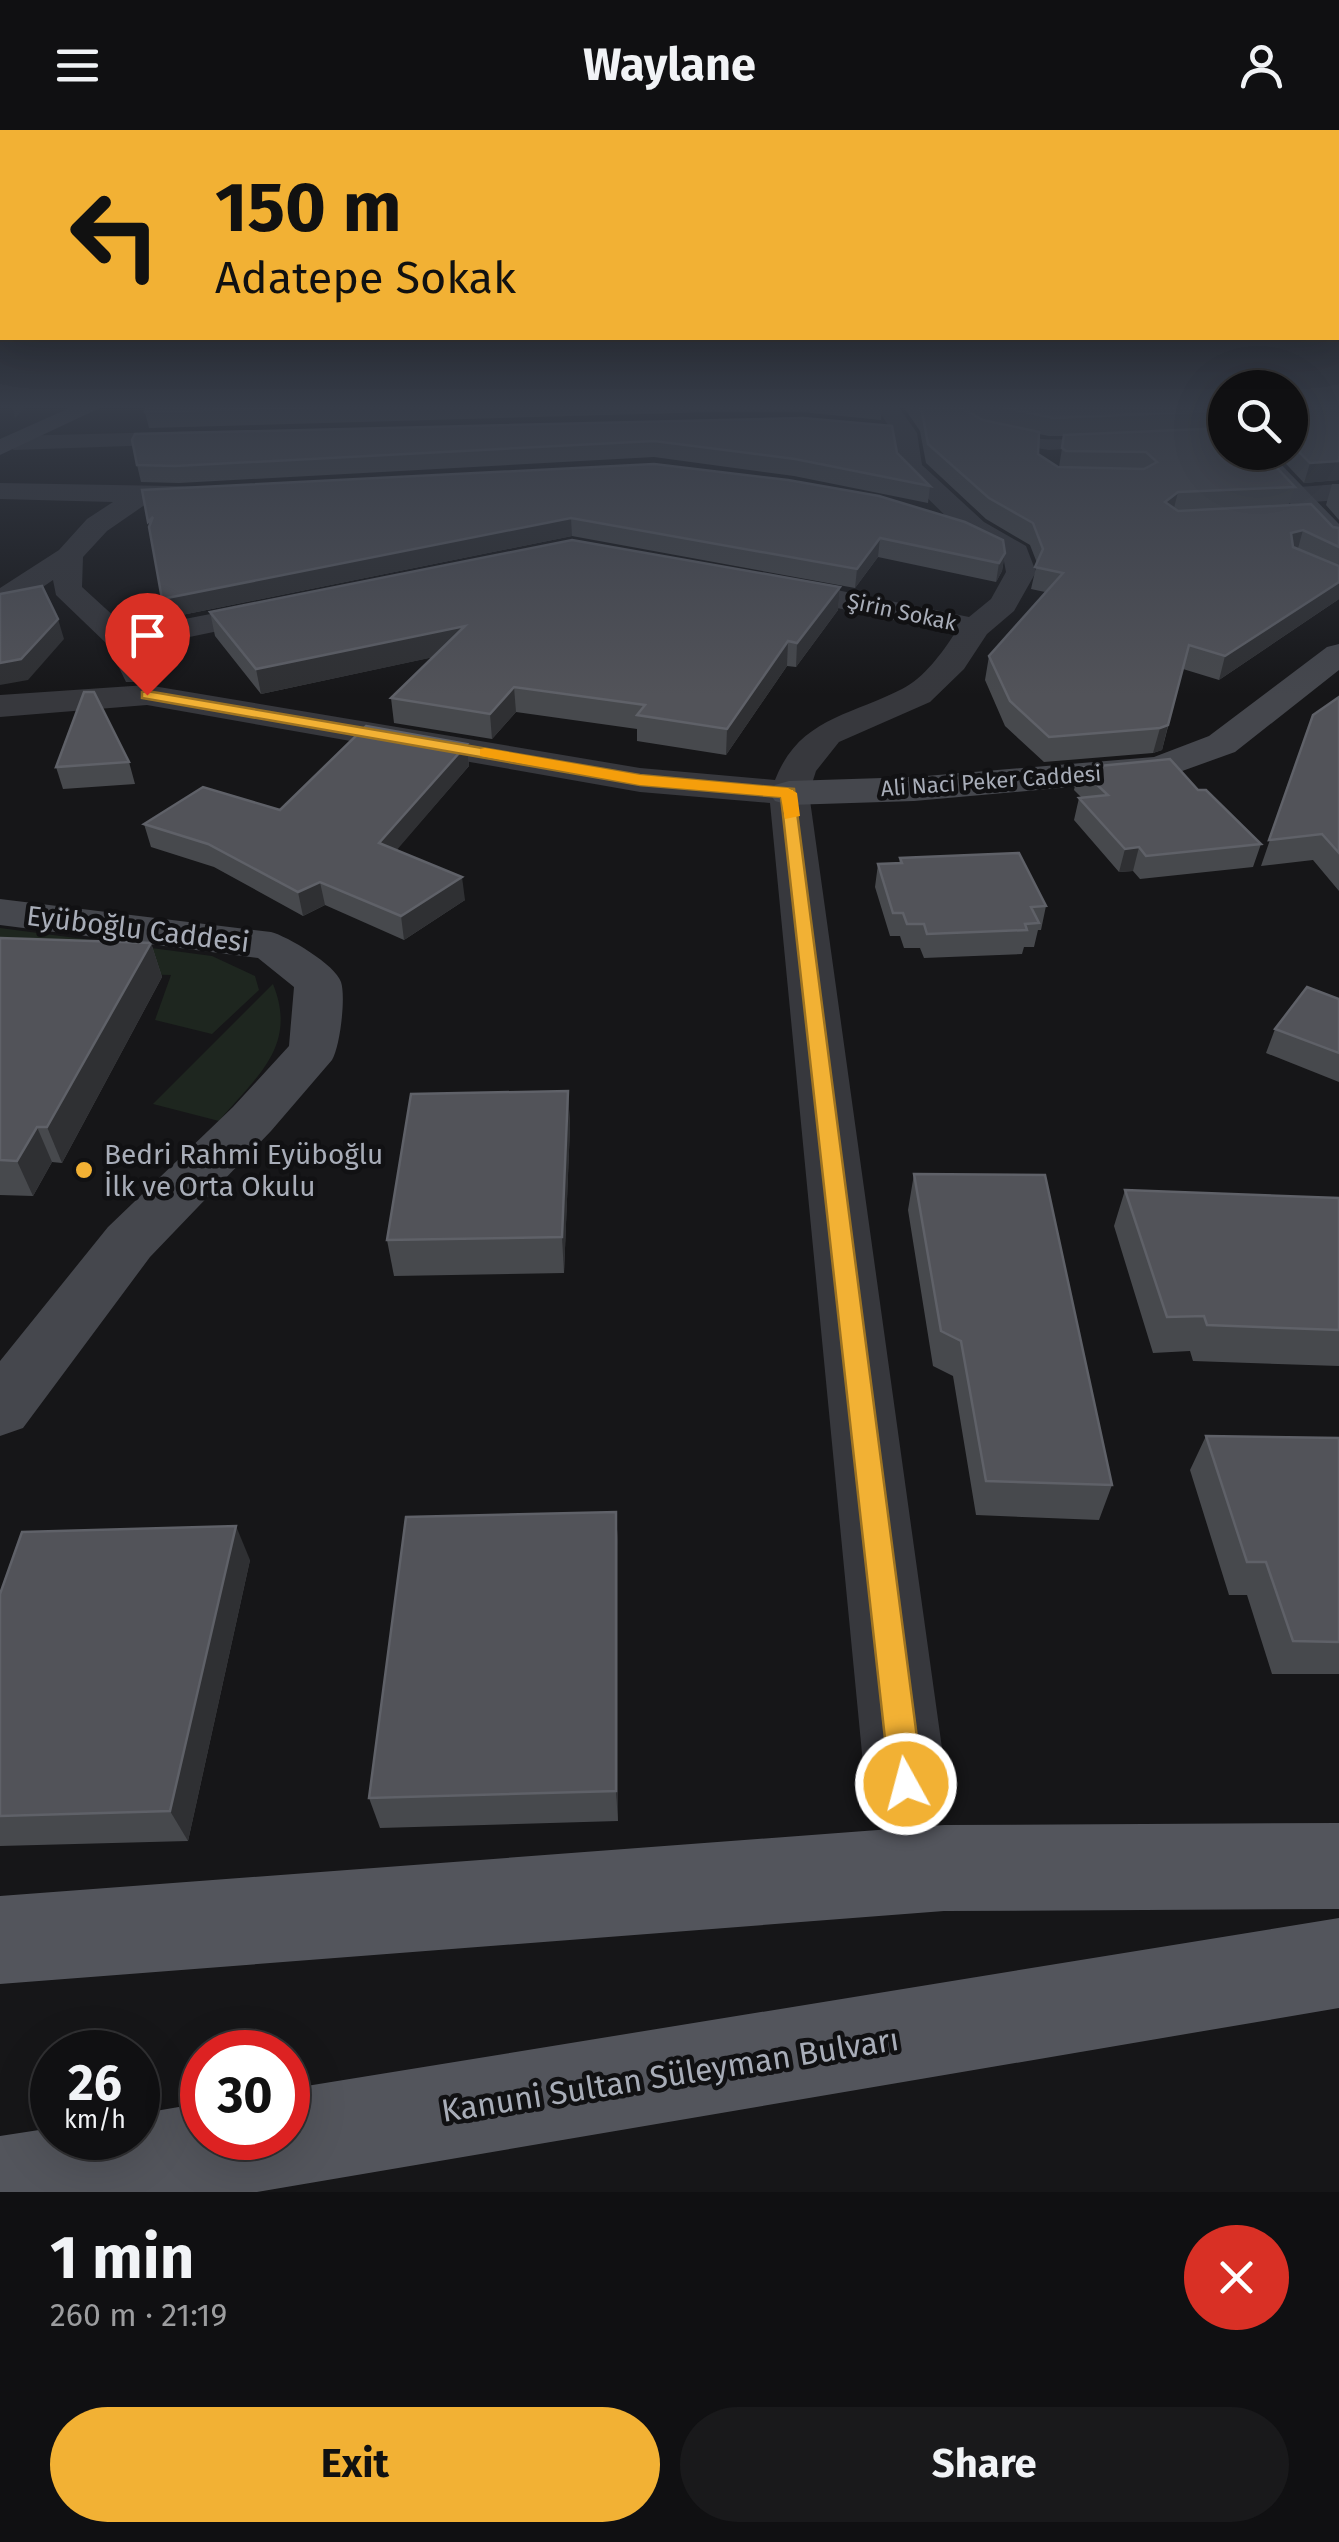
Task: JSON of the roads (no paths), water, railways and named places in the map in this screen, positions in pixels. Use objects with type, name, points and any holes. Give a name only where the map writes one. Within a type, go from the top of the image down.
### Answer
[{"type":"main road","points":[[0,1940],[944,1868],[1339,1866]]},
{"type":"main road","name":"Kanuni Sultan Süleyman Bulvarı","points":[[0,2186],[1339,1963]]},
{"type":"street","points":[[0,602],[68,556],[97,525],[131,502]]},
{"type":"street","points":[[947,502],[974,528]]},
{"type":"street","points":[[1292,502],[1316,516],[1339,540]]},
{"type":"street","points":[[1294,505],[1304,502]]},
{"type":"street","points":[[906,1784],[788,793],[798,769],[826,734],[918,695],[952,662],[975,628],[1003,604],[1021,572],[1016,552],[974,528],[916,511]]},
{"type":"street","points":[[68,556],[67,589],[122,641],[147,695]]},
{"type":"street","name":"Şirin Sokak","points":[[740,580],[975,628]]},
{"type":"street","points":[[122,641],[310,603]]},
{"type":"street","name":"Ali Naci Peker Caddesi","points":[[788,793],[914,789],[1160,768],[1222,744],[1339,654]]},
{"type":"street","points":[[0,706],[147,695],[640,780],[788,793]]},
{"type":"street","name":"Eyüboğlu Caddesi","points":[[0,912],[271,946],[318,983],[314,1049],[252,1119],[130,1242],[0,1409]]},
{"type":"place","name":"Bedri Rahmi Eyüboğlu İlk ve Orta Okulu","points":[[84,1170]]}]
